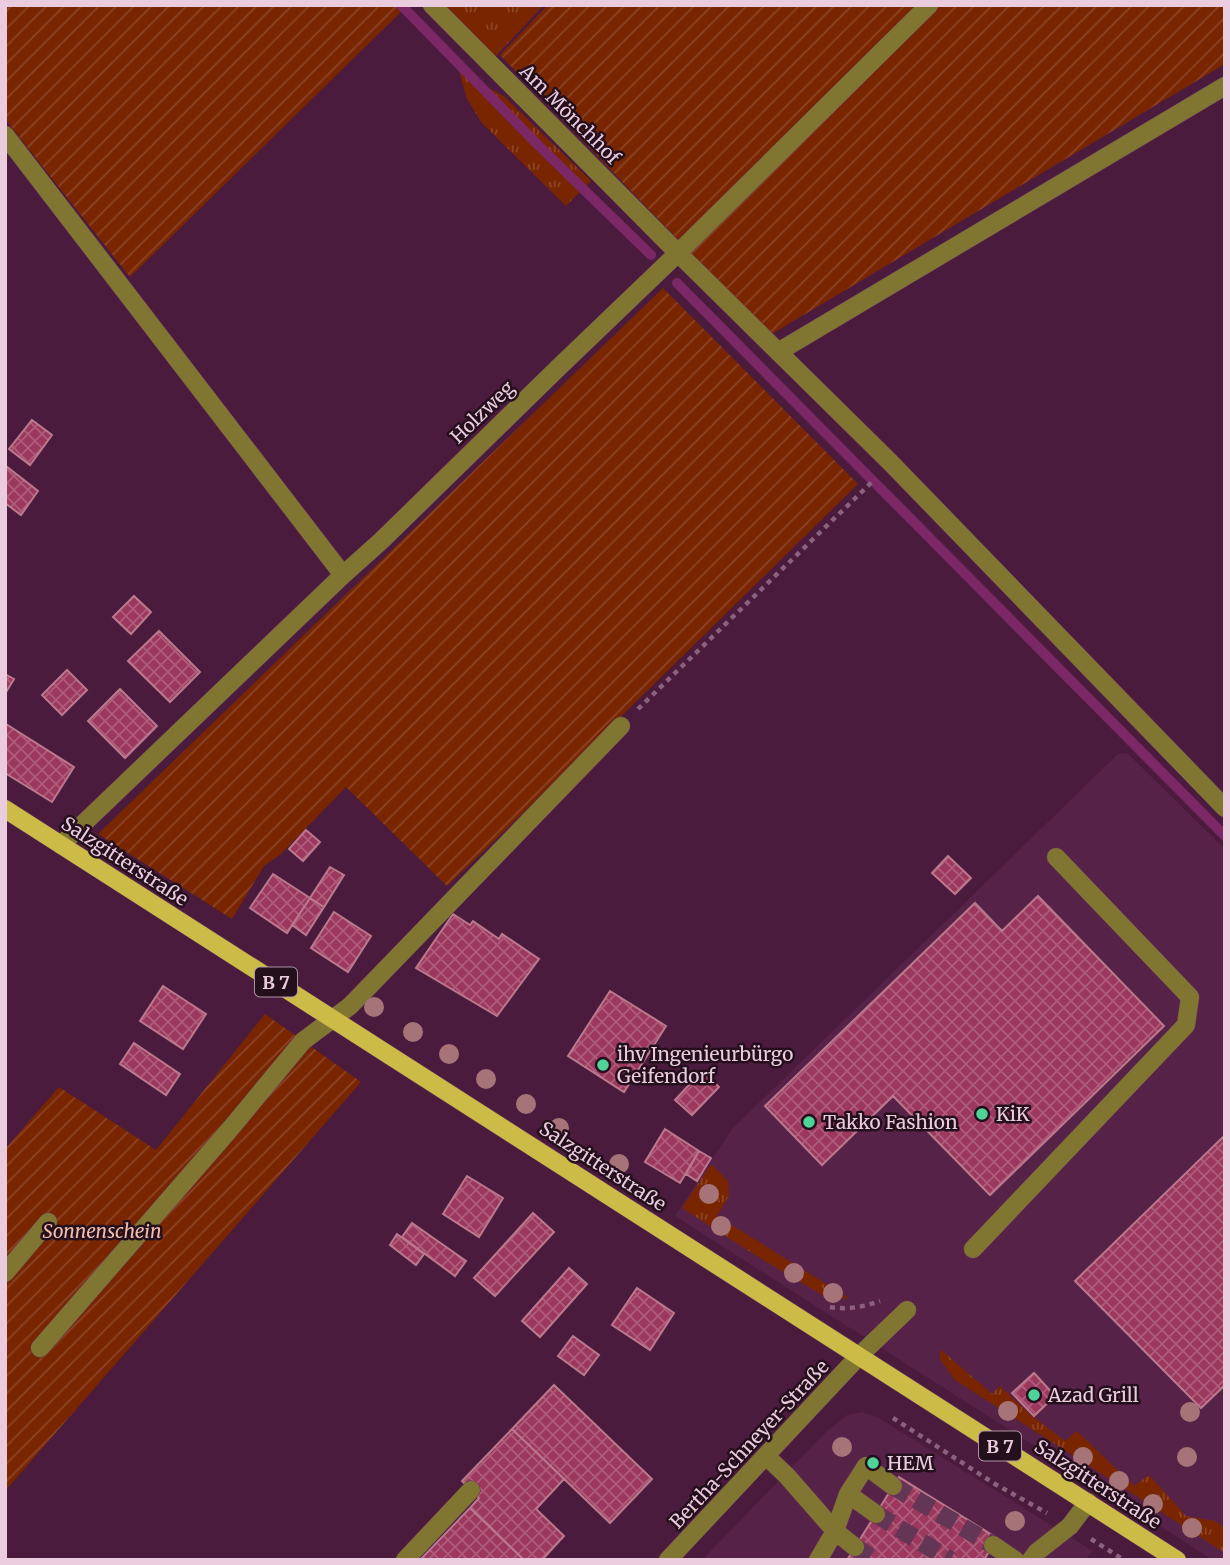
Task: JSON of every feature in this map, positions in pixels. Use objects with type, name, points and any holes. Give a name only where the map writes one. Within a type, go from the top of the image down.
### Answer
[{"type":"main road","name":"Salzgitterstraße","points":[[5,809],[1177,1560]]},
{"type":"street","name":"Am Mönchhof","points":[[432,5],[891,463],[1225,808]]},
{"type":"street","name":"Holzweg","points":[[61,845],[381,541],[929,5]]},
{"type":"street","points":[[778,352],[1225,86]]},
{"type":"street","points":[[5,135],[343,575]]},
{"type":"street","points":[[40,1348],[303,1041],[350,1006],[621,726]]},
{"type":"street","points":[[973,1249],[1186,1025],[1190,997],[1056,858]]},
{"type":"street","points":[[5,1273],[48,1222]]},
{"type":"street","name":"Bertha-Schneyer-Straße","points":[[668,1560],[859,1356],[907,1310]]},
{"type":"street","points":[[766,1456],[788,1476],[835,1531],[855,1547]]},
{"type":"street","points":[[818,1560],[835,1531],[848,1494],[866,1466],[893,1486]]},
{"type":"street","points":[[405,1560],[471,1490]]},
{"type":"street","points":[[848,1494],[876,1514]]},
{"type":"street","points":[[1031,1560],[1037,1552],[1070,1527],[1088,1502]]},
{"type":"street","points":[[993,1545],[1014,1560]]},
{"type":"path","points":[[621,726],[862,493]]},
{"type":"path","points":[[893,1418],[995,1484],[1124,1560]]},
{"type":"shaded area","points":[[1127,753],[1225,849],[1225,1560],[1213,1560],[675,1216],[732,1129],[1118,754]]},
{"type":"shaded area","name":"HEM","points":[[862,1412],[879,1418],[1093,1551],[1085,1560],[702,1560],[826,1432],[847,1415]]},
{"type":"green space","points":[[5,5],[398,5],[403,10],[130,277],[5,119]]},
{"type":"green space","points":[[442,5],[544,5],[494,58]]},
{"type":"green space","points":[[548,5],[1225,5],[1225,64],[770,335],[500,55]]},
{"type":"green space","points":[[459,71],[505,97],[591,181],[566,206],[482,123],[467,99]]},
{"type":"green space","points":[[663,288],[858,484],[487,848],[447,886],[346,787],[281,854],[264,866],[232,919],[98,834]]},
{"type":"green space","name":"Sonnenschein","points":[[265,1014],[361,1082],[5,1491],[5,1149],[59,1087],[156,1150]]},
{"type":"green space","points":[[711,1164],[728,1181],[729,1196],[717,1216],[850,1299],[824,1296],[682,1208]]},
{"type":"green space","points":[[940,1349],[992,1394],[1000,1386],[1032,1416],[1065,1441],[1077,1431],[1134,1486],[1149,1475],[1186,1516],[1215,1521],[1225,1528],[1225,1553],[955,1380],[940,1359]]},
{"type":"building","points":[[32,420],[52,435],[30,465],[9,449]]},
{"type":"building","points":[[6,466],[38,491],[21,515],[5,503]]},
{"type":"building","points":[[134,596],[151,612],[131,634],[113,617]]},
{"type":"building","points":[[159,631],[200,672],[170,702],[128,661]]},
{"type":"building","points":[[67,670],[87,690],[62,715],[42,695]]},
{"type":"building","points":[[5,674],[14,679],[5,694]]},
{"type":"building","points":[[120,689],[157,726],[125,758],[88,721]]},
{"type":"building","points":[[6,724],[74,767],[52,802],[5,773]]},
{"type":"building","points":[[306,830],[320,842],[303,861],[289,849]]},
{"type":"building","points":[[948,856],[971,878],[955,894],[932,873]]},
{"type":"building","points":[[330,867],[344,875],[324,907],[310,898]]},
{"type":"building","points":[[273,874],[310,898],[287,933],[250,908]]},
{"type":"building","points":[[1038,896],[1164,1026],[990,1195],[893,1096],[822,1165],[765,1106],[975,903],[1002,931]]},
{"type":"building","points":[[310,898],[324,907],[306,935],[292,925]]},
{"type":"building","points":[[334,912],[371,936],[348,972],[311,948]]},
{"type":"building","points":[[453,914],[470,925],[473,921],[499,939],[502,934],[539,959],[497,1016],[416,968]]},
{"type":"building","points":[[163,986],[206,1014],[183,1049],[140,1021]]},
{"type":"building","points":[[610,991],[666,1026],[624,1092],[568,1056]]},
{"type":"building","points":[[134,1043],[180,1074],[166,1095],[120,1064]]},
{"type":"building","points":[[702,1071],[719,1087],[692,1115],[675,1100]]},
{"type":"building","points":[[665,1129],[699,1151],[680,1183],[645,1162]]},
{"type":"building","points":[[1225,1135],[1225,1385],[1201,1408],[1075,1281]]},
{"type":"building","points":[[699,1151],[711,1158],[697,1181],[686,1174]]},
{"type":"building","points":[[467,1176],[503,1198],[479,1237],[443,1214]]},
{"type":"building","points":[[533,1213],[554,1232],[495,1296],[474,1278]]},
{"type":"building","points":[[412,1223],[466,1261],[455,1276],[402,1237]]},
{"type":"building","points":[[397,1234],[424,1254],[416,1265],[390,1245]]},
{"type":"building","points":[[569,1268],[587,1284],[540,1337],[522,1321]]},
{"type":"building","points":[[637,1288],[674,1313],[650,1350],[612,1325]]},
{"type":"building","points":[[573,1336],[599,1355],[584,1375],[558,1356]]},
{"type":"building","name":"Azad Grill","points":[[1034,1373],[1055,1396],[1034,1416],[1012,1393]]},
{"type":"building","points":[[554,1385],[652,1479],[610,1523],[512,1429]]},
{"type":"building","points":[[512,1429],[564,1479],[536,1509],[564,1536],[542,1560],[524,1560],[470,1508],[479,1498],[462,1481]]},
{"type":"building","points":[[899,1477],[997,1538],[984,1560],[847,1560]]},
{"type":"building","points":[[470,1508],[524,1560],[420,1560]]},
{"type":"waterway","points":[[401,5],[538,145],[651,255]]},
{"type":"waterway","points":[[677,283],[1225,836]]},
{"type":"tunnel","points":[[893,1486],[993,1545]]},
{"type":"tunnel","points":[[876,1514],[950,1560]]},
{"type":"tunnel","points":[[855,1547],[875,1560]]},
{"type":"place","name":"ihv Ingenieurbürgo Geifendorf","points":[[603,1065]]},
{"type":"place","name":"KiK","points":[[982,1114]]},
{"type":"place","name":"Takko Fashion","points":[[809,1122]]},
{"type":"place","name":"Azad Grill","points":[[1034,1395]]},
{"type":"place","name":"HEM","points":[[873,1463]]}]
